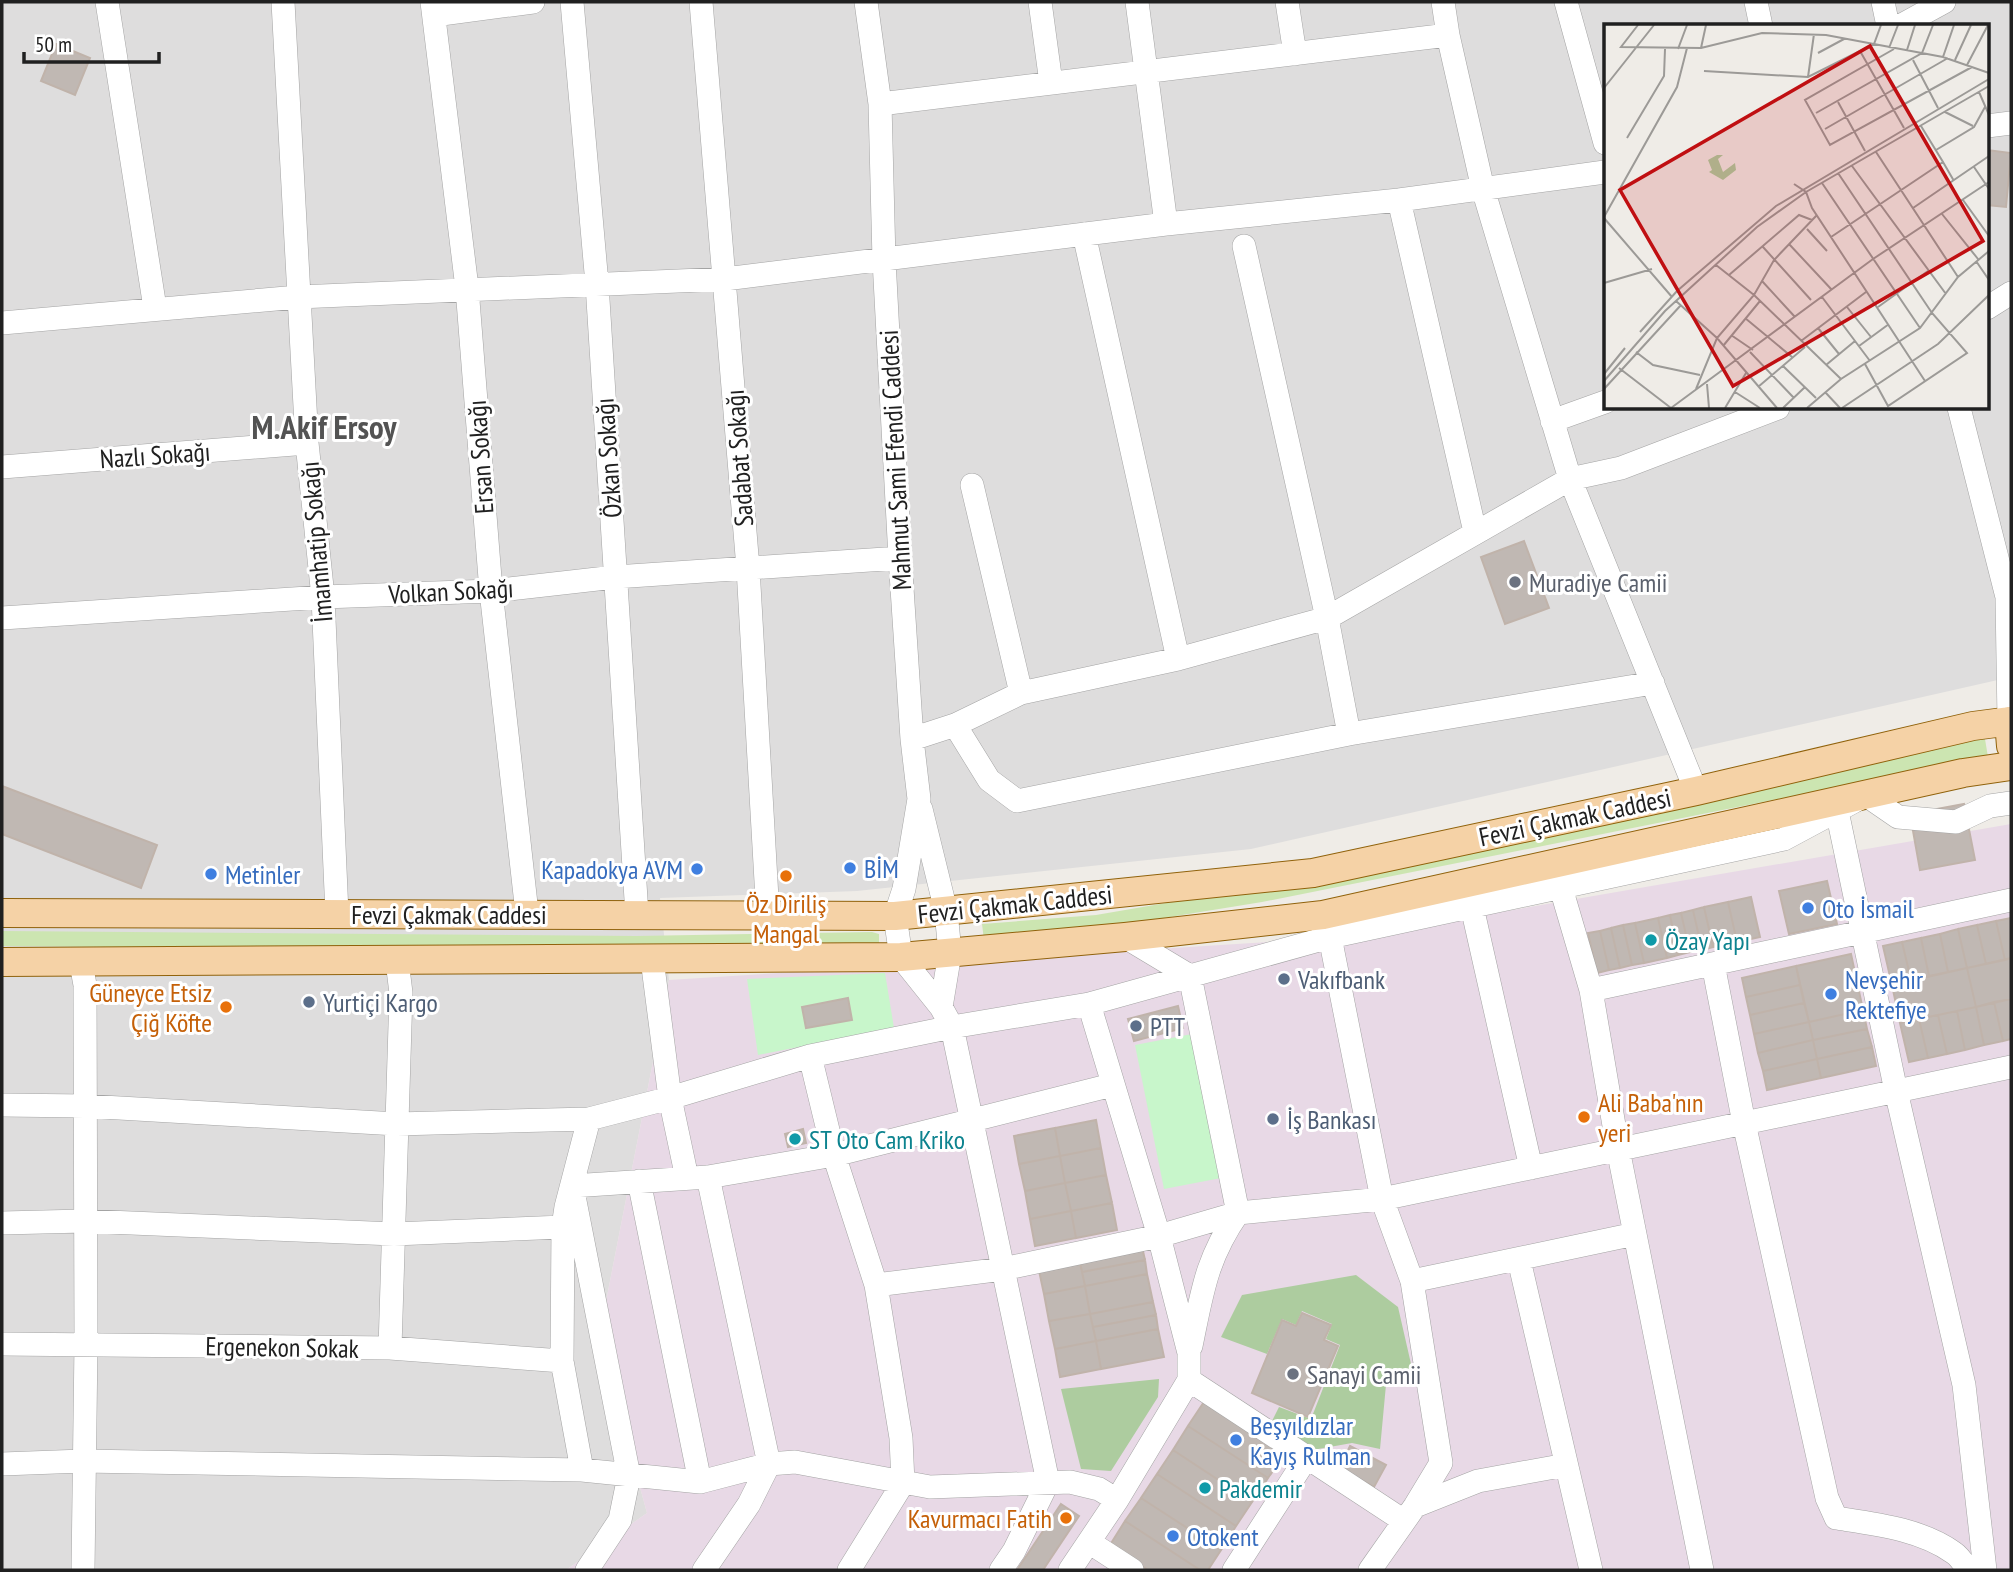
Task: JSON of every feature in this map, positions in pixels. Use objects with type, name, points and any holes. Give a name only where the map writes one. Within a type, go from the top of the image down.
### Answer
[{"type":"main road","name":"Fevzi Çakmak Caddesi","points":[[2,913],[895,916],[1313,873],[1696,791],[1973,726],[2011,729]]},
{"type":"main road","name":"Fevzi Çakmak Caddesi","points":[[2,962],[901,957],[1125,937],[1323,915],[1866,795],[2011,766]]},
{"type":"street","points":[[107,2],[155,309]]},
{"type":"street","name":"İmamhatip Sokağı","points":[[283,2],[307,443],[323,597],[337,914]]},
{"type":"street","points":[[433,8],[533,2]]},
{"type":"street","name":"Özkan Sokağı","points":[[572,2],[597,284],[637,915]]},
{"type":"street","name":"Sadabat Sokağı","points":[[701,2],[747,568],[768,916]]},
{"type":"street","name":"Mahmut Sami Efendi Caddesi","points":[[866,2],[880,104],[884,260],[900,558],[912,739],[919,799],[904,889],[895,916]]},
{"type":"street","points":[[1040,2],[1051,83]]},
{"type":"street","points":[[1137,2],[1166,224]]},
{"type":"street","points":[[1287,2],[1295,54]]},
{"type":"street","points":[[1443,2],[1483,189],[1570,479],[1696,791]]},
{"type":"street","points":[[1566,2],[1604,139]]},
{"type":"street","points":[[1756,2],[1761,24]]},
{"type":"street","points":[[1883,2],[1888,24]]},
{"type":"street","points":[[1904,24],[1944,2]]},
{"type":"street","name":"Ersan Sokağı","points":[[433,8],[467,288],[491,592],[527,913]]},
{"type":"street","points":[[880,104],[1448,35]]},
{"type":"street","points":[[1988,126],[2011,123]]},
{"type":"street","points":[[2,323],[298,297],[725,279],[1166,224],[1399,201],[1604,172]]},
{"type":"street","points":[[1399,201],[1475,532]]},
{"type":"street","points":[[1084,234],[1178,659]]},
{"type":"street","points":[[1244,246],[1327,618],[1349,734]]},
{"type":"street","points":[[1988,307],[2011,293]]},
{"type":"street","points":[[1552,421],[1604,402]]},
{"type":"street","points":[[912,739],[955,724],[1021,693],[1178,659],[1327,618],[1570,479],[1621,468],[1772,410]]},
{"type":"street","points":[[1960,410],[2009,601],[2011,729]]},
{"type":"street","name":"Nazlı Sokağı","points":[[2,467],[307,443]]},
{"type":"street","points":[[972,485],[1021,693]]},
{"type":"street","name":"Volkan Sokağı","points":[[2,618],[323,597],[491,592],[615,577],[900,558]]},
{"type":"street","points":[[955,724],[989,780],[1017,801],[1349,734],[1653,683]]},
{"type":"street","points":[[2,1105],[85,1106],[397,1124],[589,1119],[947,1017],[1089,1004],[1330,937],[1784,839],[1866,795],[1898,817],[1956,822],[1990,806],[2011,803]]},
{"type":"street","points":[[919,799],[946,911],[950,953],[947,1017],[1048,1482],[1014,1551],[1001,1570]]},
{"type":"street","points":[[1837,811],[1896,1091],[1964,1385],[1985,1570]]},
{"type":"street","points":[[1561,888],[1591,990],[1618,1149],[1702,1570]]},
{"type":"street","points":[[1591,990],[2011,900]]},
{"type":"street","points":[[1472,907],[1531,1168]]},
{"type":"street","points":[[895,916],[901,957],[947,1017]]},
{"type":"street","points":[[1070,1570],[1117,1500],[1189,1380],[1189,1353],[1207,1269],[1222,1236],[1238,1213],[1190,976],[1125,937]]},
{"type":"street","points":[[1330,937],[1382,1199],[1412,1281],[1441,1463],[1370,1570]]},
{"type":"street","points":[[652,959],[670,1098],[698,1177],[769,1464],[749,1504],[704,1570]]},
{"type":"street","points":[[390,1348],[401,993],[397,961]]},
{"type":"street","points":[[81,963],[85,985],[86,1344],[83,1570]]},
{"type":"street","points":[[1713,964],[1744,1123],[1827,1498],[1836,1518],[1881,1525],[1928,1539],[1956,1554],[1968,1570]]},
{"type":"street","points":[[1089,1004],[1159,1236],[1189,1353]]},
{"type":"street","points":[[810,1056],[834,1155],[876,1285],[901,1438],[903,1483],[849,1570]]},
{"type":"street","points":[[876,1285],[1003,1269],[1159,1236],[1238,1213],[1382,1199],[2011,1067]]},
{"type":"street","points":[[572,1186],[698,1177],[834,1155],[1112,1085]]},
{"type":"street","points":[[582,1470],[562,1361],[563,1227],[589,1119]]},
{"type":"street","points":[[639,1181],[700,1482]]},
{"type":"street","points":[[572,1186],[629,1476],[620,1520],[587,1570]]},
{"type":"street","points":[[2,1223],[84,1221],[394,1234],[563,1227]]},
{"type":"street","points":[[1412,1281],[1635,1234]]},
{"type":"street","points":[[1520,1260],[1591,1570]]},
{"type":"street","name":"Ergenekon Sokak","points":[[2,1344],[390,1348],[562,1361]]},
{"type":"street","points":[[1189,1380],[1307,1457],[1409,1514]]},
{"type":"street","points":[[1234,1570],[1307,1457]]},
{"type":"street","points":[[2,1464],[83,1461],[582,1470],[700,1482],[769,1464],[794,1462],[930,1487],[1070,1482],[1099,1489],[1117,1500]]},
{"type":"street","points":[[1409,1514],[1478,1481],[1566,1465]]},
{"type":"street","points":[[1089,1542],[1132,1570]]},
{"type":"shaded area","points":[[2,2],[2011,2],[2011,677],[1251,849],[857,891],[660,898],[669,980],[599,1337],[647,1513],[566,1570],[2,1570]]},
{"type":"shaded area","points":[[2011,824],[2011,1570],[566,1570],[647,1513],[599,1337],[669,980],[1362,936]]},
{"type":"green space","points":[[1984,733],[1988,757],[1262,902],[1096,929],[984,940],[982,924],[1096,915],[1265,886]]},
{"type":"green space","points":[[2,931],[637,936],[872,932],[879,934],[879,944],[360,949],[2,946]]},
{"type":"green space","points":[[885,973],[894,1028],[758,1055],[747,979]]},
{"type":"green space","points":[[1192,1034],[1221,1178],[1164,1189],[1135,1045]]},
{"type":"green space","points":[[1356,1275],[1398,1307],[1414,1377],[1387,1374],[1380,1449],[1352,1443],[1307,1451],[1269,1427],[1279,1407],[1311,1419],[1340,1345],[1326,1339],[1332,1324],[1302,1311],[1296,1325],[1282,1319],[1267,1354],[1221,1337],[1242,1295]]},
{"type":"green space","points":[[1159,1379],[1158,1397],[1111,1471],[1081,1469],[1061,1389]]},
{"type":"building","points":[[56,44],[90,58],[75,95],[41,81]]},
{"type":"building","points":[[1988,150],[2011,153],[2006,207],[1988,205]]},
{"type":"building","name":"Muradiye Camii","points":[[1524,541],[1549,608],[1505,624],[1481,557]]},
{"type":"building","points":[[2,786],[157,845],[141,888],[2,834]]},
{"type":"building","points":[[1964,804],[1975,860],[1920,870],[1910,814]]},
{"type":"building","name":"Oto İsmail","points":[[1827,881],[1837,924],[1789,934],[1779,891]]},
{"type":"building","points":[[1751,897],[1760,937],[1737,942],[1728,902]]},
{"type":"building","points":[[1728,902],[1737,942],[1713,947],[1704,907]]},
{"type":"building","points":[[1704,907],[1713,947],[1702,950],[1693,910]]},
{"type":"building","points":[[1693,910],[1702,950],[1690,952],[1681,913]]},
{"type":"building","points":[[1681,913],[1690,952],[1678,955],[1670,915]]},
{"type":"building","points":[[1670,915],[1678,955],[1667,958],[1658,918]]},
{"type":"building","name":"Özay Yapı","points":[[1658,918],[1667,958],[1644,963],[1635,923]]},
{"type":"building","points":[[2011,918],[2011,958],[2005,960],[1996,921]]},
{"type":"building","points":[[1996,921],[2005,960],[1986,964],[1977,925]]},
{"type":"building","points":[[1635,923],[1644,963],[1632,965],[1623,925]]},
{"type":"building","points":[[1623,925],[1632,965],[1620,968],[1611,928]]},
{"type":"building","points":[[1977,925],[1986,964],[1967,968],[1958,929]]},
{"type":"building","points":[[1611,928],[1620,968],[1609,970],[1600,931]]},
{"type":"building","points":[[1958,929],[1967,968],[1948,972],[1940,934]]},
{"type":"building","points":[[1600,931],[1609,970],[1597,973],[1588,933]]},
{"type":"building","points":[[1940,934],[1948,972],[1929,976],[1921,938]]},
{"type":"building","points":[[1921,938],[1929,976],[1911,980],[1902,942]]},
{"type":"building","points":[[1902,942],[1911,980],[1892,985],[1883,946]]},
{"type":"building","name":"Nevşehir Rektefiye","points":[[1851,954],[1863,1010],[1809,1022],[1796,966]]},
{"type":"building","points":[[2011,958],[2011,999],[1976,1007],[1967,968]]},
{"type":"building","points":[[1796,966],[1800,985],[1746,997],[1742,978]]},
{"type":"building","points":[[1967,968],[1976,1007],[1900,1023],[1892,985]]},
{"type":"building","points":[[1800,985],[1804,1003],[1750,1015],[1746,997]]},
{"type":"building","points":[[848,998],[852,1020],[806,1028],[802,1007]]},
{"type":"building","points":[[2011,999],[2011,1039],[2003,1041],[1994,1002]]},
{"type":"building","points":[[1994,1002],[2003,1041],[1984,1045],[1976,1007]]},
{"type":"building","points":[[1804,1003],[1809,1022],[1754,1034],[1750,1015]]},
{"type":"building","points":[[1178,1006],[1183,1028],[1134,1041],[1128,1019]]},
{"type":"building","points":[[1976,1007],[1984,1045],[1965,1050],[1957,1011]]},
{"type":"building","points":[[1863,1010],[1867,1029],[1813,1040],[1809,1022]]},
{"type":"building","points":[[1957,1011],[1965,1050],[1947,1054],[1938,1015]]},
{"type":"building","points":[[1938,1015],[1947,1054],[1928,1058],[1919,1019]]},
{"type":"building","points":[[1919,1019],[1928,1058],[1909,1062],[1900,1023]]},
{"type":"building","points":[[1809,1022],[1813,1040],[1758,1053],[1754,1034]]},
{"type":"building","points":[[1867,1029],[1872,1047],[1817,1059],[1813,1040]]},
{"type":"building","points":[[1813,1040],[1817,1059],[1763,1071],[1758,1053]]},
{"type":"building","points":[[1872,1047],[1876,1066],[1821,1078],[1817,1059]]},
{"type":"building","points":[[1817,1059],[1821,1078],[1767,1090],[1763,1071]]},
{"type":"building","points":[[1096,1120],[1101,1148],[1060,1156],[1055,1128]]},
{"type":"building","points":[[1055,1128],[1060,1156],[1019,1164],[1014,1136]]},
{"type":"building","name":"ST Oto Cam Kriko","points":[[803,1129],[806,1143],[788,1147],[785,1134]]},
{"type":"building","points":[[1101,1148],[1106,1175],[1065,1183],[1060,1156]]},
{"type":"building","points":[[1060,1156],[1065,1183],[1025,1191],[1019,1164]]},
{"type":"building","points":[[1106,1175],[1112,1203],[1071,1211],[1065,1183]]},
{"type":"building","points":[[1065,1183],[1071,1211],[1030,1219],[1025,1191]]},
{"type":"building","points":[[1112,1203],[1117,1230],[1076,1238],[1071,1211]]},
{"type":"building","points":[[1071,1211],[1076,1238],[1035,1246],[1030,1219]]},
{"type":"building","points":[[1142,1247],[1145,1260],[1082,1272],[1079,1258]]},
{"type":"building","points":[[1079,1258],[1085,1286],[1044,1294],[1038,1266]]},
{"type":"building","points":[[1145,1260],[1147,1274],[1085,1286],[1082,1272]]},
{"type":"building","points":[[1147,1274],[1153,1302],[1090,1314],[1085,1286]]},
{"type":"building","points":[[1085,1286],[1090,1314],[1049,1321],[1044,1294]]},
{"type":"building","points":[[1153,1302],[1156,1315],[1093,1327],[1090,1314]]},
{"type":"building","name":"Sanayi Camii","points":[[1302,1313],[1331,1325],[1324,1340],[1338,1346],[1308,1417],[1252,1393],[1282,1320],[1296,1326]]},
{"type":"building","points":[[1090,1314],[1096,1341],[1055,1349],[1049,1321]]},
{"type":"building","points":[[1156,1315],[1158,1329],[1096,1341],[1093,1327]]},
{"type":"building","points":[[1158,1329],[1164,1357],[1101,1369],[1096,1341]]},
{"type":"building","points":[[1096,1341],[1101,1369],[1060,1377],[1055,1349]]},
{"type":"building","name":"Beşyıldızlar Kayış Rulman","points":[[1204,1402],[1284,1455],[1268,1478],[1188,1426]]},
{"type":"building","points":[[1188,1426],[1268,1478],[1252,1502],[1173,1450]]},
{"type":"building","points":[[1350,1446],[1386,1465],[1374,1487],[1339,1468]]},
{"type":"building","name":"Pakdemir","points":[[1173,1450],[1252,1502],[1236,1526],[1157,1474]]},
{"type":"building","points":[[1157,1474],[1236,1526],[1221,1550],[1141,1498]]},
{"type":"building","name":"Otokent","points":[[1141,1498],[1221,1550],[1208,1570],[1200,1570],[1125,1521]]},
{"type":"building","points":[[1061,1504],[1079,1516],[1043,1570],[1017,1570]]},
{"type":"building","name":"Otokent","points":[[1125,1521],[1200,1570],[1148,1570],[1110,1545]]},
{"type":"place","name":"Muradiye Camii","points":[[1515,582]]},
{"type":"place","name":"BİM","points":[[850,868]]},
{"type":"place","name":"Kapadokya AVM","points":[[697,869]]},
{"type":"place","name":"Metinler","points":[[211,874]]},
{"type":"place","name":"Öz Diriliş Mangal","points":[[786,876]]},
{"type":"place","name":"Oto İsmail","points":[[1808,908]]},
{"type":"place","name":"Özay Yapı","points":[[1651,940]]},
{"type":"place","name":"Vakıfbank","points":[[1284,979]]},
{"type":"place","name":"Nevşehir Rektefiye","points":[[1831,994]]},
{"type":"place","name":"Yurtiçi Kargo","points":[[309,1002]]},
{"type":"place","name":"Güneyce Etsiz Çiğ Köfte","points":[[226,1007]]},
{"type":"place","name":"PTT","points":[[1136,1026]]},
{"type":"place","name":"Ali Baba'nın yeri","points":[[1584,1117]]},
{"type":"place","name":"İş Bankası","points":[[1273,1119]]},
{"type":"place","name":"ST Oto Cam Kriko","points":[[795,1139]]},
{"type":"place","name":"Sanayi Camii","points":[[1293,1374]]},
{"type":"place","name":"Beşyıldızlar Kayış Rulman","points":[[1236,1440]]},
{"type":"place","name":"Pakdemir","points":[[1205,1488]]},
{"type":"place","name":"Kavurmacı Fatih","points":[[1066,1518]]},
{"type":"place","name":"Otokent","points":[[1173,1536]]},
{"type":"district","name":"M.Akif Ersoy","points":[[324,426]]}]
